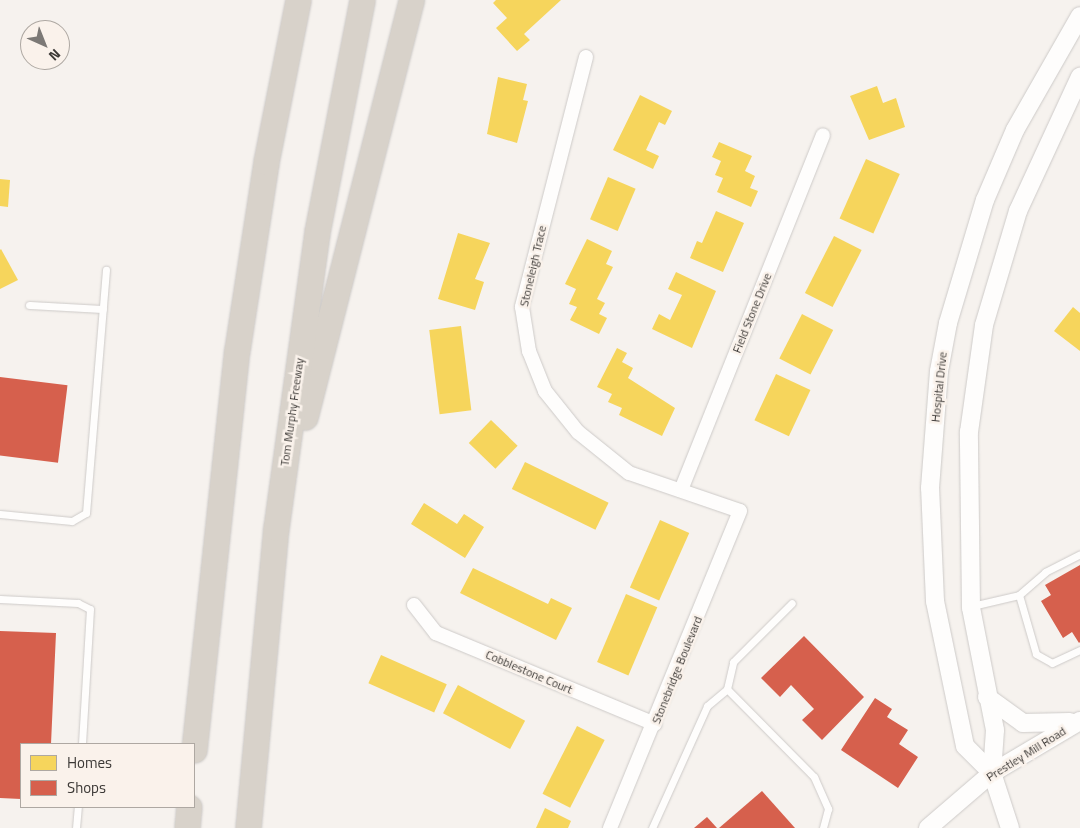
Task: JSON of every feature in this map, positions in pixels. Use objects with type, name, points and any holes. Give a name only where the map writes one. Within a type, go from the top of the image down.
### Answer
[{"type":"highway","name":"Tom Murphy Freeway","points":[[248,828],[276,528],[316,232],[362,0]]},
{"type":"highway","points":[[276,528],[411,0]]},
{"type":"highway","points":[[195,743],[237,350],[297,1]]},
{"type":"highway","points":[[187,828],[189,808]]},
{"type":"street","name":"Hospital Drive","points":[[992,772],[966,746],[935,601],[930,488],[939,371],[948,323],[985,200],[1015,130],[1080,16]]},
{"type":"street","name":"Stoneleigh Trace","points":[[586,57],[522,307],[529,351],[545,391],[578,432],[629,473],[740,511]]},
{"type":"street","name":"Hospital Drive","points":[[1010,828],[992,772],[995,730],[970,606],[969,432],[984,325],[1018,211],[1080,77]]},
{"type":"street","name":"Field Stone Drive","points":[[681,490],[823,135]]},
{"type":"street","name":"Stonebridge Boulevard","points":[[610,828],[656,724],[740,511]]},
{"type":"street","name":"Cobblestone Court","points":[[414,605],[436,633],[656,724]]},
{"type":"street","points":[[987,697],[1023,723],[1054,725],[1080,721]]},
{"type":"street","name":"Prestley Mill Road","points":[[928,828],[992,772],[1080,721]]},
{"type":"lane","points":[[0,514],[72,521],[86,513],[106,270]]},
{"type":"lane","points":[[29,305],[103,309]]},
{"type":"lane","points":[[970,606],[1019,596],[1045,572],[1080,554]]},
{"type":"lane","points":[[1019,596],[1036,654],[1052,663],[1080,650]]},
{"type":"lane","points":[[0,599],[78,604],[90,609],[82,743]]},
{"type":"lane","points":[[652,828],[707,706],[727,690],[733,662],[792,603]]},
{"type":"lane","points":[[727,690],[814,777],[828,809],[823,828]]},
{"type":"lane","points":[[76,828],[78,808]]},
{"type":"building: Homes","points":[[496,0],[561,0],[524,34],[530,40],[517,51],[496,28],[507,18],[493,3]]},
{"type":"building: Homes","points":[[498,77],[527,84],[523,100],[528,101],[517,143],[487,134]]},
{"type":"building: Homes","points":[[877,86],[883,103],[896,98],[905,127],[869,140],[850,96]]},
{"type":"building: Homes","points":[[640,95],[672,111],[665,125],[659,122],[646,150],[659,156],[653,169],[613,150]]},
{"type":"building: Homes","points":[[719,142],[752,156],[745,171],[755,176],[750,188],[758,191],[751,207],[717,192],[723,178],[715,175],[721,161],[712,157]]},
{"type":"building: Homes","points":[[866,159],[900,174],[873,233],[840,218]]},
{"type":"building: Homes","points":[[608,177],[636,189],[618,231],[590,219]]},
{"type":"building: Homes","points":[[0,179],[10,180],[8,207],[0,206]]},
{"type":"building: Homes","points":[[716,211],[744,223],[723,272],[690,258],[697,241],[702,243]]},
{"type":"building: Homes","points":[[458,233],[490,243],[475,279],[484,282],[475,310],[438,299]]},
{"type":"building: Homes","points":[[834,236],[862,250],[833,307],[805,293]]},
{"type":"building: Homes","points":[[587,239],[612,251],[606,264],[613,267],[597,299],[605,303],[599,314],[607,318],[599,334],[570,320],[577,307],[569,304],[576,289],[565,284]]},
{"type":"building: Homes","points":[[0,250],[18,280],[0,289]]},
{"type":"building: Homes","points":[[676,272],[716,291],[692,348],[652,329],[659,314],[670,320],[682,295],[668,289]]},
{"type":"building: Homes","points":[[1073,307],[1080,313],[1080,351],[1054,331]]},
{"type":"building: Homes","points":[[802,314],[833,330],[810,374],[779,359]]},
{"type":"building: Homes","points":[[461,326],[471,410],[440,414],[429,330]]},
{"type":"building: Homes","points":[[617,348],[627,353],[622,362],[633,368],[628,378],[675,408],[662,436],[619,415],[622,408],[608,402],[612,394],[597,387]]},
{"type":"building: Homes","points":[[776,374],[810,390],[789,436],[754,420]]},
{"type":"building: Homes","points":[[491,420],[518,446],[495,469],[469,443]]},
{"type":"building: Homes","points":[[525,462],[609,503],[595,530],[512,489]]},
{"type":"building: Homes","points":[[424,503],[457,524],[464,514],[484,527],[465,558],[411,524]]},
{"type":"building: Homes","points":[[660,520],[689,533],[659,601],[630,588]]},
{"type":"building: Homes","points":[[473,568],[548,604],[551,598],[572,608],[556,640],[460,593]]},
{"type":"building: Homes","points":[[626,594],[657,607],[628,675],[597,662]]},
{"type":"building: Homes","points":[[381,655],[447,684],[434,713],[368,683]]},
{"type":"building: Homes","points":[[458,685],[525,721],[510,749],[443,713]]},
{"type":"building: Homes","points":[[577,726],[605,740],[570,808],[542,794]]},
{"type":"building: Homes","points":[[545,808],[571,821],[568,828],[536,828]]},
{"type":"building: Shops","points":[[0,377],[67,385],[58,463],[0,456]]},
{"type":"building: Shops","points":[[1080,565],[1079,643],[1072,632],[1063,638],[1041,601],[1051,595],[1045,585]]},
{"type":"building: Shops","points":[[0,631],[56,633],[51,743],[20,743],[20,799],[0,798]]},
{"type":"building: Shops","points":[[804,636],[864,697],[822,740],[802,720],[814,709],[791,685],[780,697],[761,678]]},
{"type":"building: Shops","points":[[875,698],[892,709],[887,717],[908,730],[899,744],[918,757],[898,788],[841,750]]},
{"type":"building: Shops","points":[[762,791],[795,828],[719,828]]},
{"type":"building: Shops","points":[[707,817],[717,828],[694,828]]}]
